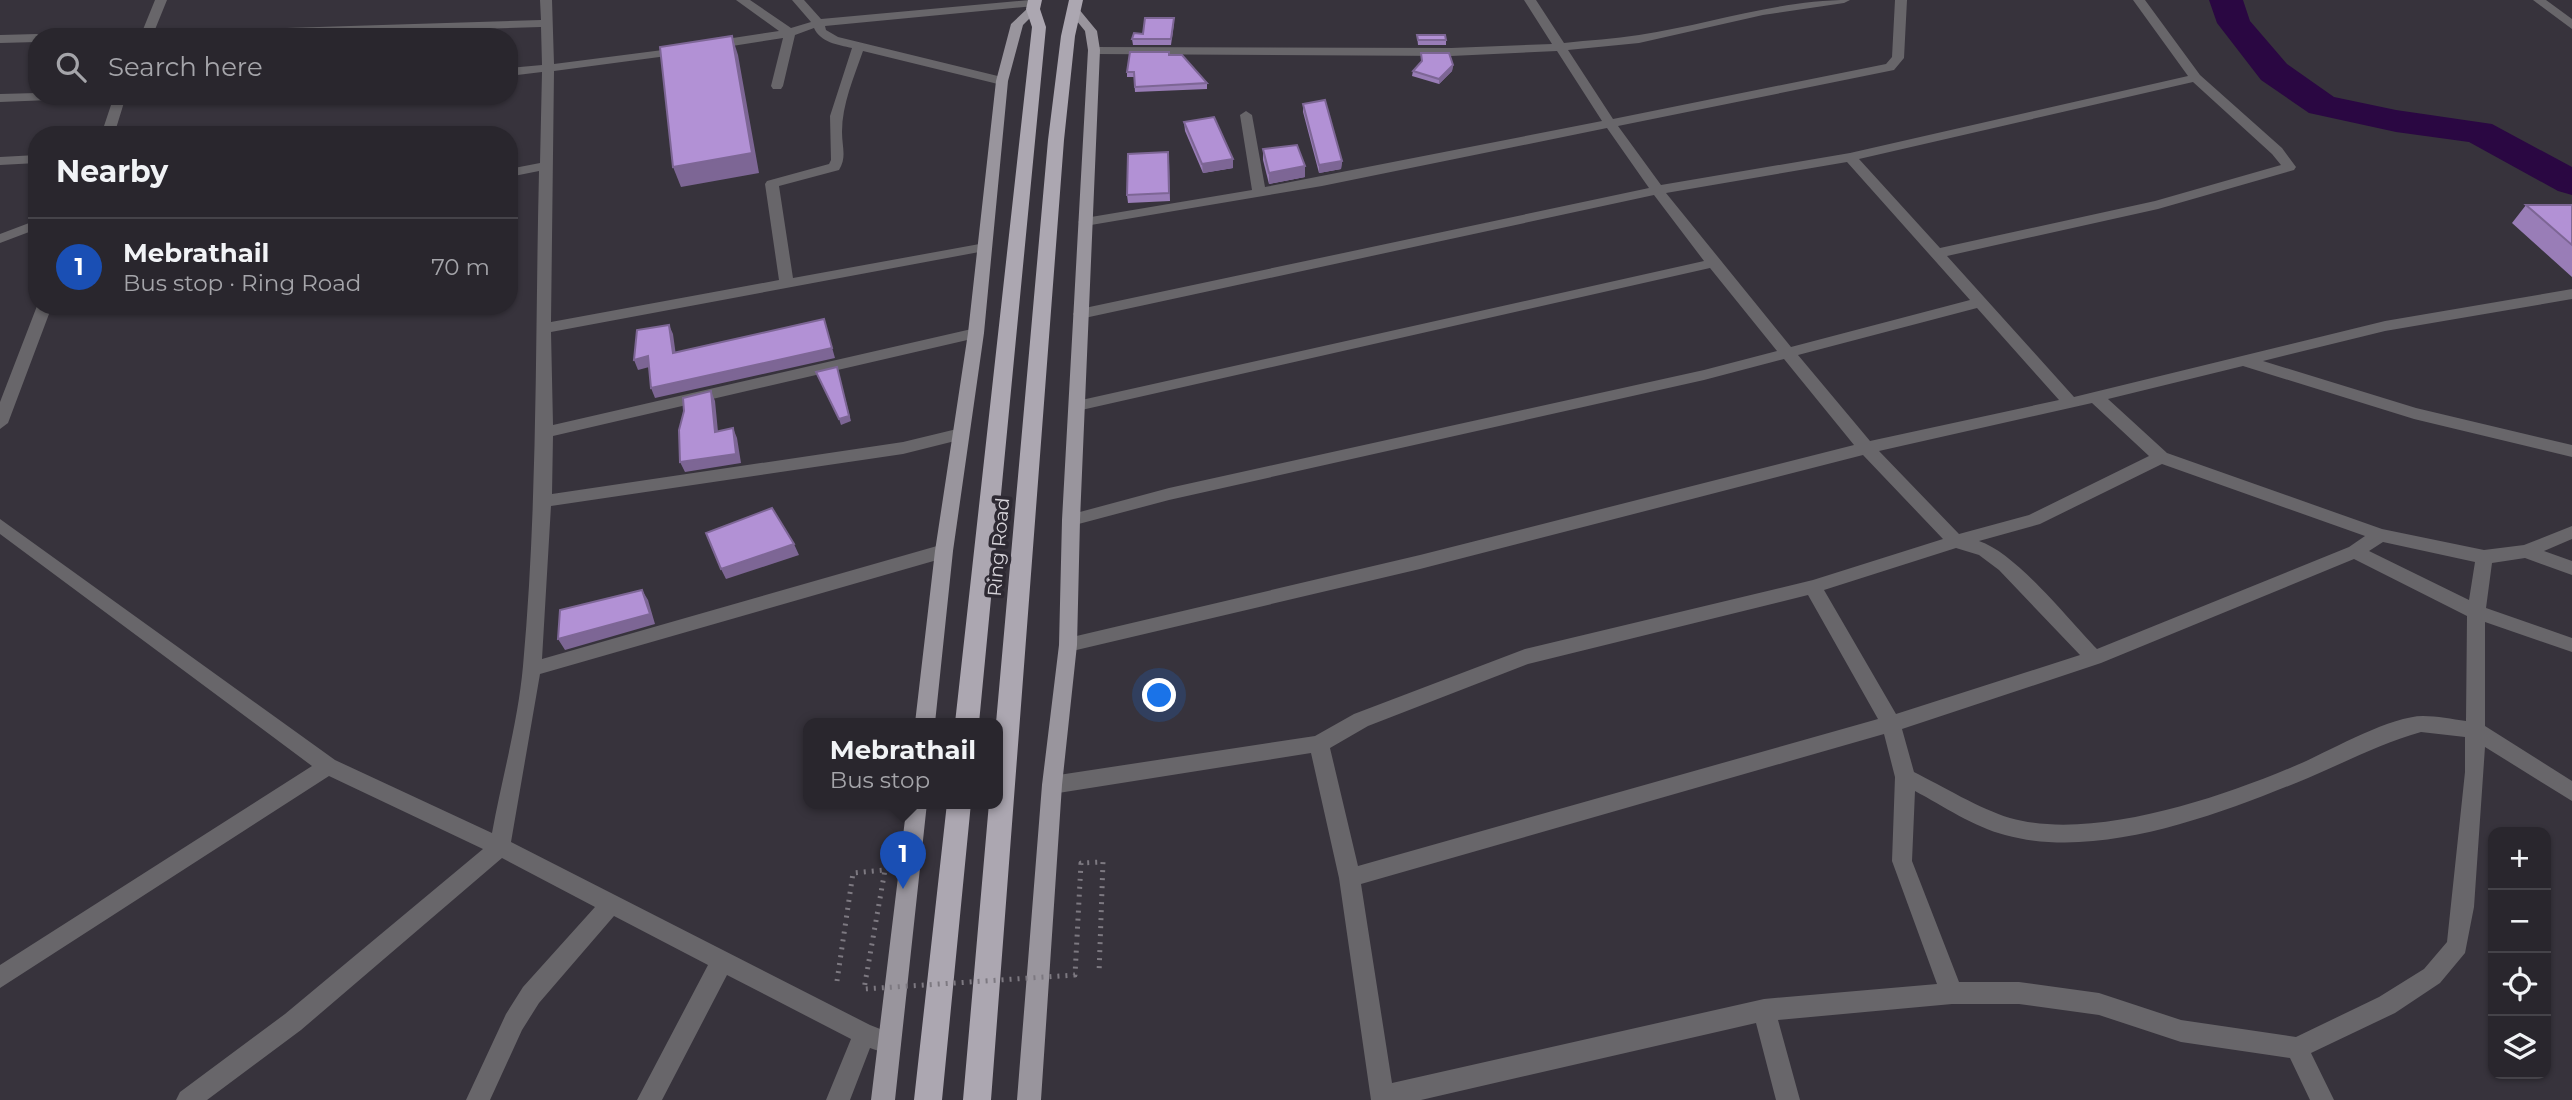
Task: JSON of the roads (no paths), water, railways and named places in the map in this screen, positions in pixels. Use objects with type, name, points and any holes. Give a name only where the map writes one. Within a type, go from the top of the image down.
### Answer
[{"type":"highway","name":"Ring Road","points":[[968,718],[1039,27],[1034,4]]},
{"type":"highway","name":"Ring Road","points":[[1003,784],[1056,140],[1068,36],[1075,5]]},
{"type":"highway","points":[[928,1100],[958,809]]},
{"type":"highway","name":"Ring Road","points":[[977,1100],[1001,809]]},
{"type":"main road","points":[[926,718],[944,551],[976,333],[1002,81],[1017,24],[1034,4]]},
{"type":"main road","points":[[1029,1100],[1052,785],[1068,645],[1080,314],[1094,50],[1091,31],[1075,5]]},
{"type":"main road","points":[[883,1100],[915,809]]},
{"type":"street","points":[[149,28],[160,0]]},
{"type":"street","points":[[193,1098],[293,1022],[500,847],[532,669],[543,501],[547,0]]},
{"type":"street","points":[[742,0],[790,33]]},
{"type":"street","points":[[798,0],[818,23],[821,33],[858,47],[1002,81]]},
{"type":"street","points":[[1530,0],[1609,124],[1657,190],[1713,263],[1866,448],[1956,541],[1985,550],[2004,565],[2094,658]]},
{"type":"street","points":[[1094,50],[1451,52],[1559,47],[1639,39],[1763,10],[1844,0]]},
{"type":"street","points":[[1085,222],[1259,190],[1322,182],[1890,67],[1898,58],[1901,0]]},
{"type":"street","points":[[1935,254],[2158,205],[2289,167],[2277,151],[2196,78],[2139,0]]},
{"type":"street","points":[[2539,0],[2572,25]]},
{"type":"street","points":[[518,71],[790,33],[818,23],[1034,4]]},
{"type":"street","points":[[392,28],[546,23]]},
{"type":"street","points":[[777,86],[790,33]]},
{"type":"street","points":[[0,39],[28,38]]},
{"type":"street","points":[[787,285],[772,184],[834,167],[838,160],[833,135],[838,105],[858,47]]},
{"type":"street","points":[[1080,314],[1657,190],[1850,157],[2196,78]]},
{"type":"street","points":[[0,98],[28,97]]},
{"type":"street","points":[[110,126],[117,105]]},
{"type":"street","points":[[1246,115],[1259,190]]},
{"type":"street","points":[[1850,157],[2071,403]]},
{"type":"street","points":[[0,161],[28,159]]},
{"type":"street","points":[[518,171],[547,166]]},
{"type":"street","points":[[0,239],[28,228]]},
{"type":"street","points":[[543,328],[985,247]]},
{"type":"street","points":[[1077,407],[1713,263]]},
{"type":"street","points":[[1068,645],[1420,562],[1866,448],[2071,403],[2396,323],[2572,294]]},
{"type":"street","points":[[1071,520],[1169,494],[1788,354],[1980,302]]},
{"type":"street","points":[[0,423],[41,315]]},
{"type":"street","points":[[545,432],[976,333]]},
{"type":"street","points":[[2245,361],[2414,413],[2572,451]]},
{"type":"street","points":[[2094,396],[2161,457],[2380,535],[2484,557],[2526,551],[2572,532]]},
{"type":"street","points":[[543,501],[903,448],[961,434]]},
{"type":"street","points":[[1052,785],[1319,744],[1361,720],[1525,657],[1813,587],[1956,541],[2034,520],[2161,457]]},
{"type":"street","points":[[0,525],[328,766],[500,847],[864,1034],[890,1044]]},
{"type":"street","points":[[1350,878],[1891,724],[2094,658],[2355,552],[2380,535]]},
{"type":"street","points":[[532,669],[944,551]]},
{"type":"street","points":[[2526,551],[2572,568]]},
{"type":"street","points":[[2355,552],[2476,612],[2572,645]]},
{"type":"street","points":[[1319,744],[1350,878],[1383,1098],[1764,1010],[1952,992],[2020,992],[2099,1004],[2181,1031],[2297,1048],[2387,1005],[2432,976],[2457,946],[2475,772],[2476,612],[2484,557]]},
{"type":"street","points":[[1813,587],[1891,724],[1905,777],[1902,861],[1919,912],[1952,992]]},
{"type":"street","points":[[1905,777],[2005,826],[2040,833],[2116,830],[2189,814],[2301,772],[2391,732],[2421,724],[2474,730],[2572,792]]},
{"type":"street","points":[[0,977],[328,766]]},
{"type":"street","points":[[478,1100],[514,1023],[531,995],[611,904]]},
{"type":"street","points":[[649,1100],[722,962]]},
{"type":"street","points":[[1764,1010],[1788,1100]]},
{"type":"street","points":[[838,1100],[864,1034]]},
{"type":"street","points":[[2297,1048],[2322,1100]]},
{"type":"waterway","points":[[2226,0],[2234,23],[2274,72],[2322,105],[2396,121],[2479,132],[2572,183]]},
{"type":"place","name":"Mebrathail","points":[[903,889]]}]
